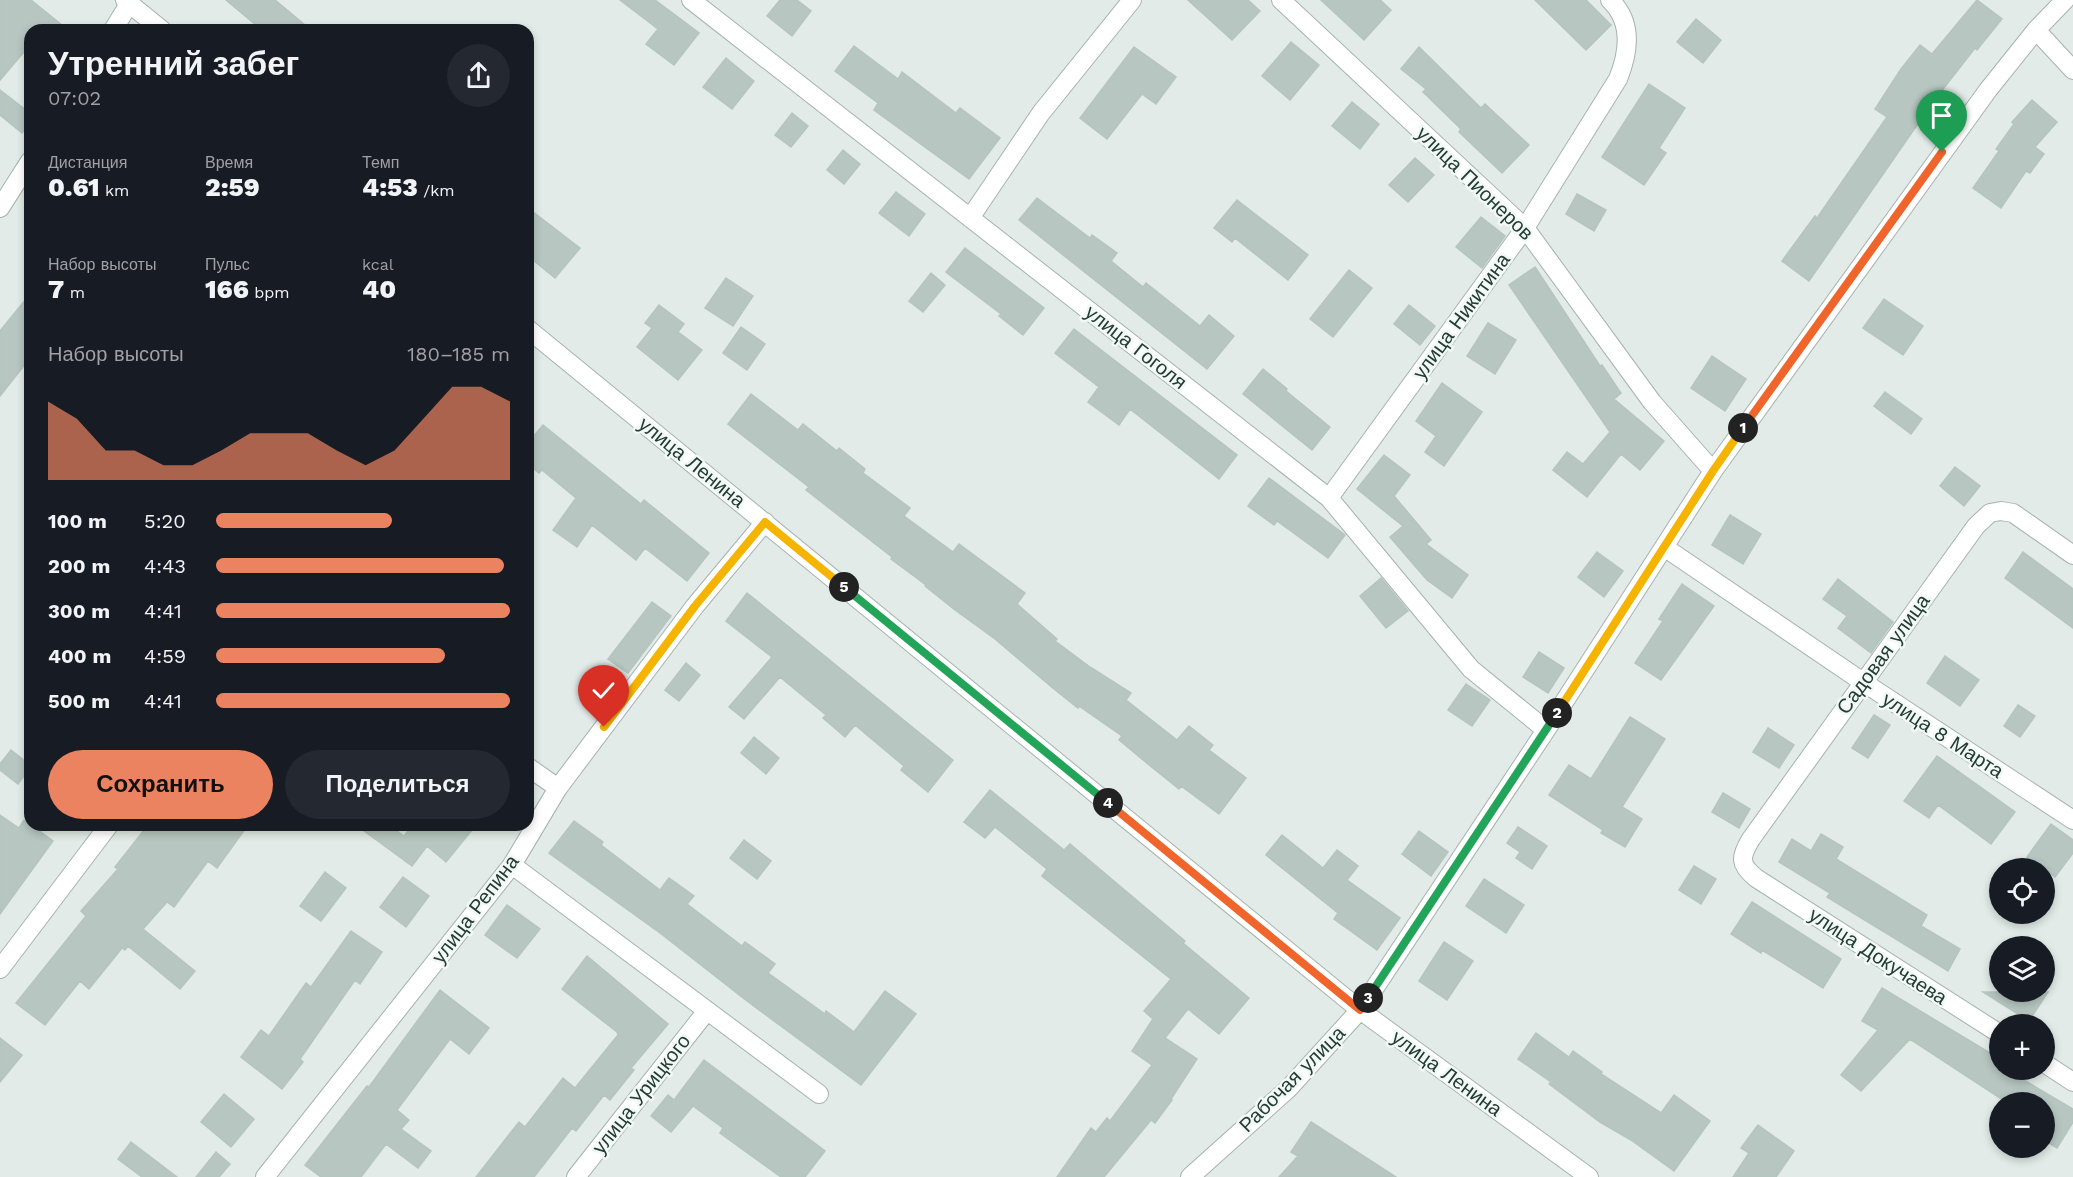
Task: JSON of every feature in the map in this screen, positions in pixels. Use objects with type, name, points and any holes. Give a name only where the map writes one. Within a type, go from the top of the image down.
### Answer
[{"type":"street","name":"улица Гоголя","points":[[691,0],[1329,498],[1471,669],[1546,730]]},
{"type":"street","points":[[970,218],[1041,113],[1132,0]]},
{"type":"street","name":"улица Пионеров","points":[[1281,0],[1525,228],[1652,402],[1713,471]]},
{"type":"street","name":"улица Никитина","points":[[1329,498],[1525,228],[1618,79],[1626,59],[1628,41],[1618,7],[1610,0]]},
{"type":"street","points":[[116,24],[127,2],[154,24]]},
{"type":"street","name":"Рабочая улица","points":[[1190,1177],[1289,1088],[1360,1010],[1546,730],[1713,471],[1988,90],[2054,4]]},
{"type":"street","points":[[2036,30],[2073,70]]},
{"type":"street","points":[[0,208],[24,170]]},
{"type":"street","name":"улица Ленина","points":[[534,333],[1360,1010],[1589,1177]]},
{"type":"street","name":"Садовая улица","points":[[1756,878],[1747,871],[1742,862],[1742,855],[1746,847],[1976,526],[1990,513],[2001,511],[2013,513],[2073,555]]},
{"type":"street","name":"улица Репина","points":[[534,828],[558,788],[695,606],[765,522]]},
{"type":"street","name":"улица 8 Марта","points":[[1664,547],[1863,682],[2073,820]]},
{"type":"street","points":[[534,771],[558,788]]},
{"type":"street","points":[[0,969],[104,831]]},
{"type":"street","name":"улица Репина","points":[[265,1177],[512,865],[532,831]]},
{"type":"street","points":[[512,865],[706,1012],[819,1094]]},
{"type":"street","name":"улица Докучаева","points":[[1756,878],[1989,1028]]},
{"type":"street","name":"улица Урицкого","points":[[576,1177],[706,1012]]},
{"type":"street","points":[[2055,1070],[2073,1082]]},
{"type":"building","points":[[0,0],[31,0],[61,24],[24,24],[24,52],[0,80]]},
{"type":"building","points":[[226,0],[275,0],[304,24],[255,24]]},
{"type":"building","points":[[620,0],[655,0],[699,33],[674,65],[646,44],[658,29]]},
{"type":"building","points":[[780,0],[797,0],[811,11],[792,36],[767,16]]},
{"type":"building","points":[[1188,0],[1248,0],[1260,11],[1232,40]]},
{"type":"building","points":[[1321,0],[1380,0],[1391,10],[1364,40]]},
{"type":"building","points":[[1535,0],[1586,0],[1611,25],[1586,50]]},
{"type":"building","points":[[1977,0],[2002,19],[1977,50],[1975,48],[1933,102],[1809,281],[1782,261],[1815,216],[1817,218],[1887,117],[1875,109],[1901,69],[1920,45],[1932,54]]},
{"type":"building","points":[[1696,19],[1721,40],[1703,63],[1677,42]]},
{"type":"building","points":[[1291,42],[1319,65],[1290,100],[1262,76]]},
{"type":"building","points":[[854,46],[898,79],[902,72],[956,113],[960,108],[1000,138],[969,179],[874,110],[878,103],[835,71]]},
{"type":"building","points":[[1134,47],[1176,77],[1156,104],[1142,94],[1107,139],[1080,118]]},
{"type":"building","points":[[1419,47],[1481,108],[1485,104],[1529,145],[1502,173],[1459,132],[1461,129],[1423,92],[1426,89],[1401,69]]},
{"type":"building","points":[[726,58],[754,81],[732,109],[703,87]]},
{"type":"building","points":[[1649,84],[1685,108],[1659,148],[1666,153],[1644,185],[1602,157]]},
{"type":"building","points":[[0,90],[24,108],[24,130],[22,133],[0,115]]},
{"type":"building","points":[[2032,100],[2057,122],[2035,147],[2044,154],[2030,173],[2026,171],[2001,208],[1973,188],[1999,151],[1996,149],[2014,124],[2012,122]]},
{"type":"building","points":[[1352,102],[1379,124],[1360,149],[1332,126]]},
{"type":"building","points":[[792,113],[808,126],[791,147],[775,135]]},
{"type":"building","points":[[843,150],[860,164],[844,184],[827,170]]},
{"type":"building","points":[[1415,158],[1434,175],[1408,202],[1389,185]]},
{"type":"building","points":[[896,192],[925,214],[909,236],[879,213]]},
{"type":"building","points":[[1577,194],[1606,210],[1594,231],[1566,214]]},
{"type":"building","points":[[1037,198],[1090,238],[1092,235],[1117,253],[1111,261],[1143,287],[1146,283],[1200,326],[1209,315],[1234,336],[1207,369],[1019,220]]},
{"type":"building","points":[[1237,200],[1308,255],[1288,280],[1235,238],[1232,242],[1214,228]]},
{"type":"building","points":[[534,213],[580,248],[555,278],[534,261]]},
{"type":"building","points":[[1481,217],[1505,236],[1482,268],[1456,247]]},
{"type":"building","points":[[965,248],[1044,308],[1023,335],[999,316],[1001,314],[946,272]]},
{"type":"building","points":[[1535,267],[1600,366],[1602,365],[1621,393],[1614,399],[1664,441],[1640,470],[1621,454],[1587,497],[1553,470],[1567,452],[1583,464],[1610,432],[1509,285]]},
{"type":"building","points":[[1349,270],[1372,288],[1333,337],[1310,319]]},
{"type":"building","points":[[931,273],[945,285],[923,312],[909,301]]},
{"type":"building","points":[[726,278],[753,296],[733,326],[705,308]]},
{"type":"building","points":[[1884,299],[1923,326],[1903,355],[1863,328]]},
{"type":"building","points":[[24,301],[24,366],[0,396],[0,331]]},
{"type":"building","points":[[659,305],[684,324],[678,332],[702,350],[678,380],[637,347],[652,328],[645,323]]},
{"type":"building","points":[[1409,305],[1435,326],[1420,345],[1394,324]]},
{"type":"building","points":[[1488,323],[1516,340],[1495,374],[1467,356]]},
{"type":"building","points":[[741,327],[765,344],[747,370],[723,353]]},
{"type":"building","points":[[1074,329],[1237,455],[1219,479],[1130,409],[1119,425],[1088,402],[1099,387],[1055,353]]},
{"type":"building","points":[[1712,356],[1746,379],[1725,411],[1691,388]]},
{"type":"building","points":[[1263,369],[1330,427],[1312,450],[1243,394]]},
{"type":"building","points":[[1442,383],[1482,412],[1444,466],[1425,452],[1436,436],[1416,421]]},
{"type":"building","points":[[1885,392],[1922,419],[1911,434],[1874,406]]},
{"type":"building","points":[[751,394],[798,430],[803,424],[837,451],[839,448],[865,469],[863,473],[910,508],[904,516],[953,552],[959,544],[1025,593],[1017,604],[1057,639],[1055,641],[1131,693],[1126,700],[1177,740],[1189,726],[1213,745],[1209,750],[1246,778],[1219,814],[1181,786],[1179,789],[1119,740],[1122,736],[1079,706],[1078,708],[1054,689],[995,639],[955,610],[806,490],[809,487],[728,424]]},
{"type":"building","points":[[543,425],[641,504],[644,500],[709,553],[687,581],[645,548],[636,560],[592,525],[577,547],[553,530],[576,498],[542,470],[539,473],[534,469],[534,436]]},
{"type":"building","points":[[1384,455],[1410,475],[1394,496],[1431,540],[1426,544],[1468,575],[1452,598],[1427,580],[1390,537],[1403,526],[1357,489]]},
{"type":"building","points":[[1955,467],[1980,486],[1964,506],[1940,486]]},
{"type":"building","points":[[1269,478],[1345,535],[1328,558],[1277,521],[1274,525],[1248,506]]},
{"type":"building","points":[[1730,515],[1761,534],[1743,564],[1712,545]]},
{"type":"building","points":[[1597,552],[1623,571],[1604,597],[1578,577]]},
{"type":"building","points":[[2023,552],[2073,589],[2073,628],[2005,578]]},
{"type":"building","points":[[1381,578],[1408,611],[1386,628],[1360,596]]},
{"type":"building","points":[[1838,579],[1893,622],[1871,653],[1838,628],[1847,616],[1823,599]]},
{"type":"building","points":[[1682,584],[1714,606],[1661,680],[1635,663],[1663,621],[1659,619]]},
{"type":"building","points":[[747,593],[953,760],[928,792],[901,770],[904,766],[855,725],[845,737],[823,718],[826,715],[780,677],[744,719],[729,707],[772,657],[726,621]]},
{"type":"building","points":[[652,602],[671,616],[628,673],[608,659]]},
{"type":"building","points":[[1539,652],[1564,668],[1548,693],[1523,677]]},
{"type":"building","points":[[1945,656],[1979,680],[1960,706],[1927,683]]},
{"type":"building","points":[[686,663],[700,675],[679,701],[665,690]]},
{"type":"building","points":[[1466,684],[1490,700],[1472,726],[1448,710]]},
{"type":"building","points":[[2018,705],[2035,716],[2020,737],[2004,726]]},
{"type":"building","points":[[1874,715],[1890,725],[1868,758],[1852,748]]},
{"type":"building","points":[[1630,717],[1665,739],[1622,807],[1642,819],[1625,847],[1601,833],[1603,830],[1549,795],[1569,765],[1591,779]]},
{"type":"building","points":[[1768,728],[1794,745],[1779,768],[1753,752]]},
{"type":"building","points":[[754,737],[779,758],[766,774],[741,753]]},
{"type":"building","points":[[11,750],[24,760],[24,776],[18,784],[0,770],[0,764]]},
{"type":"building","points":[[1937,756],[2015,812],[1991,844],[1938,805],[1929,818],[1904,801]]},
{"type":"building","points":[[990,790],[1064,850],[1070,844],[1249,998],[1219,1034],[1188,1009],[1165,1038],[1197,1059],[1155,1123],[1151,1120],[1104,1177],[1057,1177],[1091,1128],[1096,1132],[1107,1118],[1110,1121],[1152,1065],[1132,1051],[1153,1019],[1144,1011],[1171,979],[1042,876],[1047,869],[995,827],[985,838],[964,822]]},
{"type":"building","points":[[1723,793],[1750,809],[1739,828],[1712,812]]},
{"type":"building","points":[[0,815],[19,828],[24,820],[24,831],[39,831],[53,841],[0,914]]},
{"type":"building","points":[[574,821],[603,842],[601,845],[660,890],[669,878],[694,896],[687,904],[742,946],[745,942],[775,964],[768,973],[854,1032],[885,991],[916,1014],[861,1085],[660,933],[549,853]]},
{"type":"building","points":[[2051,824],[2073,840],[2073,853],[2055,877],[2055,858],[2027,857]]},
{"type":"building","points":[[1518,827],[1547,846],[1532,869],[1516,858],[1520,852],[1507,843]]},
{"type":"building","points":[[143,831],[244,831],[217,868],[208,861],[174,907],[167,902],[143,929],[195,971],[180,989],[128,946],[125,950],[122,948],[89,989],[80,981],[45,1025],[16,1003],[86,916],[81,911],[118,869],[115,867]]},
{"type":"building","points":[[364,831],[397,831],[404,836],[408,831],[471,831],[446,862],[427,846],[412,866]]},
{"type":"building","points":[[1419,831],[1448,852],[1431,876],[1402,854]]},
{"type":"building","points":[[1821,834],[1843,847],[1836,859],[1927,915],[1921,926],[1960,949],[1948,971],[1827,897],[1830,893],[1779,862],[1792,839],[1811,851]]},
{"type":"building","points":[[1282,835],[1323,868],[1337,850],[1358,866],[1347,880],[1400,918],[1377,950],[1334,919],[1338,913],[1266,855]]},
{"type":"building","points":[[744,840],[771,861],[757,879],[730,858]]},
{"type":"building","points":[[1694,866],[1716,879],[1701,904],[1679,890]]},
{"type":"building","points":[[325,872],[346,888],[321,921],[300,906]]},
{"type":"building","points":[[403,877],[429,896],[406,927],[380,907]]},
{"type":"building","points":[[1484,879],[1524,905],[1506,933],[1466,906]]},
{"type":"building","points":[[1752,902],[1841,959],[1823,988],[1762,950],[1761,953],[1731,934]]},
{"type":"building","points":[[507,905],[540,929],[517,958],[485,935]]},
{"type":"building","points":[[351,931],[382,952],[360,984],[355,980],[300,1059],[303,1062],[282,1089],[241,1057],[261,1030],[269,1036],[306,983],[311,987]]},
{"type":"building","points":[[1444,942],[1473,961],[1447,1000],[1419,981]]},
{"type":"building","points":[[587,956],[668,1024],[631,1068],[634,1070],[610,1100],[604,1095],[576,1131],[572,1128],[534,1177],[476,1177],[519,1122],[525,1127],[563,1078],[575,1088],[618,1035],[562,989]]},
{"type":"building","points":[[1882,988],[1989,1052],[1989,1080],[2024,1080],[2044,1092],[1991,1092],[1910,1039],[1861,1091],[1841,1075],[1878,1030],[1862,1021]]},
{"type":"building","points":[[440,990],[489,1028],[469,1054],[450,1039],[397,1110],[409,1120],[401,1129],[431,1151],[418,1168],[386,1144],[361,1177],[321,1177],[305,1165],[367,1086],[369,1087]]},
{"type":"building","points":[[1999,1002],[2041,1002],[2034,1014],[2018,1014]]},
{"type":"building","points":[[1536,1033],[1569,1057],[1573,1051],[1602,1072],[1601,1074],[1661,1113],[1674,1095],[1710,1121],[1674,1171],[1631,1140],[1600,1122],[1549,1084],[1551,1082],[1518,1059]]},
{"type":"building","points":[[0,1038],[22,1055],[0,1082]]},
{"type":"building","points":[[704,1060],[825,1151],[805,1177],[781,1177],[720,1133],[723,1128],[693,1106],[671,1132],[651,1116],[668,1095],[674,1100]]},
{"type":"building","points":[[224,1094],[254,1119],[231,1147],[201,1122]]},
{"type":"building","points":[[2055,1098],[2073,1109],[2073,1122],[2057,1148],[2055,1147]]},
{"type":"building","points":[[1311,1122],[1396,1177],[1279,1177],[1298,1156],[1291,1152]]},
{"type":"building","points":[[1758,1125],[1794,1151],[1776,1177],[1733,1177],[1749,1153],[1741,1148]]},
{"type":"building","points":[[131,1142],[177,1177],[142,1177],[118,1159]]},
{"type":"building","points":[[216,1152],[230,1164],[219,1177],[196,1177]]},
{"type":"route","points":[[604,727],[695,606],[765,522],[1360,1010],[1546,730],[1713,471],[1942,152]]}]
